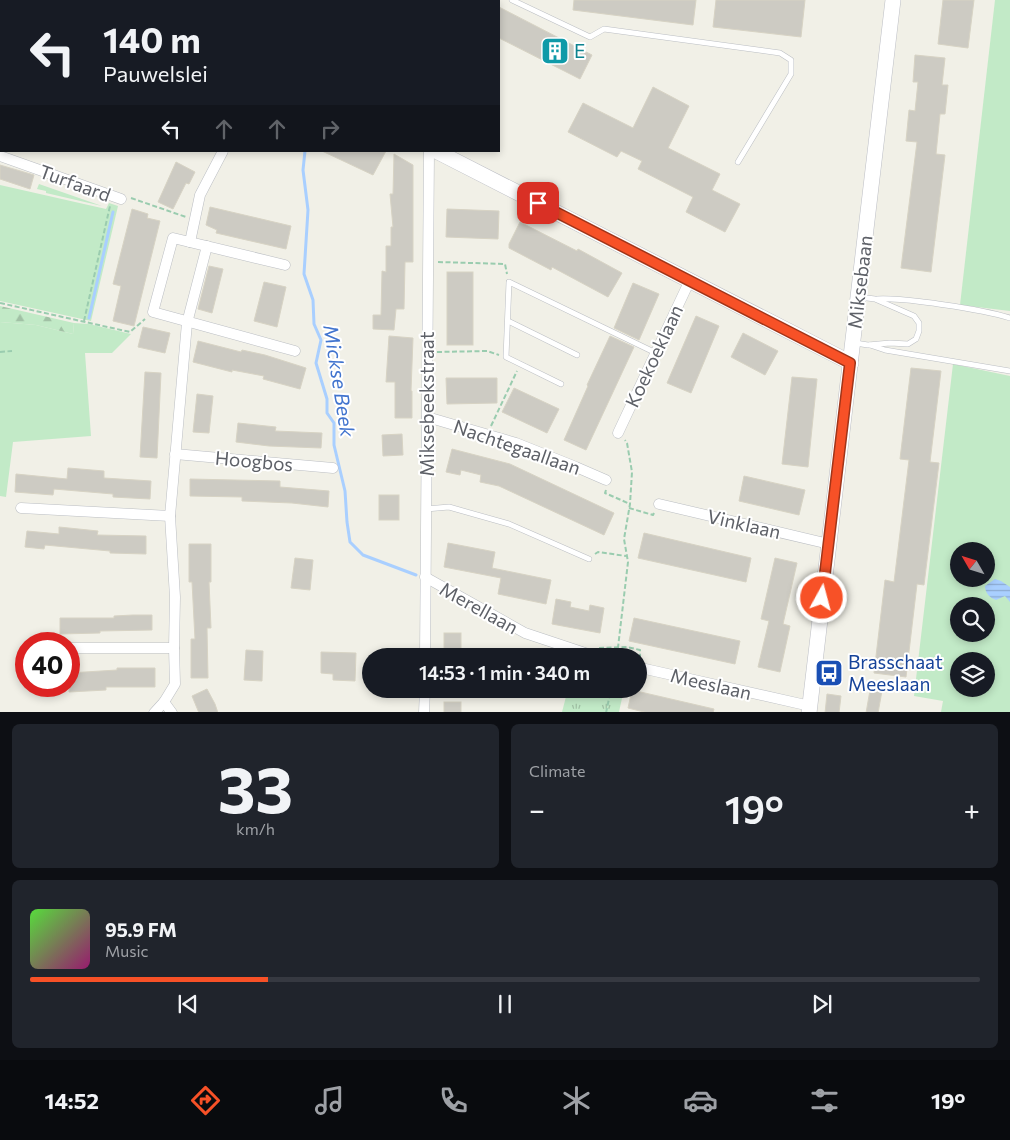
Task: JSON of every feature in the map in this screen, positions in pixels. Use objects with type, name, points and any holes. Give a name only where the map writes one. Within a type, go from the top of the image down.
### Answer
[{"type":"street","name":"Miksebaan","points":[[809,709],[850,363],[861,344],[858,297],[893,0]]},
{"type":"street","points":[[190,242],[200,194],[222,152]]},
{"type":"street","name":"Miksebeekstraat","points":[[425,648],[428,152]]},
{"type":"street","points":[[438,152],[850,363]]},
{"type":"street","name":"Turfaard","points":[[0,156],[117,198]]},
{"type":"street","points":[[285,265],[173,238],[152,312],[295,351]]},
{"type":"street","points":[[154,712],[164,702],[175,684],[175,597],[170,516],[187,323],[207,246]]},
{"type":"street","name":"Koekoeklaan","points":[[618,433],[690,280]]},
{"type":"street","name":"Nachtegaallaan","points":[[427,417],[516,443],[576,466],[606,480]]},
{"type":"street","name":"Hoogbos","points":[[175,454],[334,468]]},
{"type":"street","name":"Vinklaan","points":[[659,504],[829,544]]},
{"type":"street","points":[[21,508],[170,516]]},
{"type":"street","name":"Merellaan","points":[[425,577],[525,633],[570,648]]},
{"type":"street","points":[[80,648],[174,648]]},
{"type":"street","name":"Meeslaan","points":[[647,669],[809,709]]},
{"type":"street","points":[[424,698],[424,712]]},
{"type":"street","points":[[164,702],[172,712]]},
{"type":"lane","points":[[512,0],[590,37],[604,29],[780,53],[791,60],[791,74],[738,162]]},
{"type":"lane","points":[[561,384],[506,357],[509,282],[656,353]]},
{"type":"lane","points":[[858,297],[891,298],[946,305],[993,313],[1010,318]]},
{"type":"lane","points":[[861,344],[908,344],[916,339],[919,332],[919,323],[914,316],[875,299]]},
{"type":"lane","points":[[508,321],[577,355]]},
{"type":"lane","points":[[861,344],[885,350],[1010,371]]},
{"type":"lane","points":[[426,509],[449,507],[509,524],[589,559]]},
{"type":"path","points":[[84,322],[117,198],[132,198],[195,220]]},
{"type":"path","points":[[428,261],[505,264],[509,282]]},
{"type":"path","points":[[0,303],[130,332],[152,312]]},
{"type":"path","points":[[0,352],[12,350]]},
{"type":"path","points":[[427,352],[488,351],[506,357]]},
{"type":"path","points":[[487,435],[520,364]]},
{"type":"path","points":[[618,433],[627,443],[632,472],[624,539],[628,562],[618,647]]},
{"type":"path","points":[[606,480],[605,493],[629,506],[653,515],[659,504]]},
{"type":"path","points":[[589,559],[598,552],[626,556]]},
{"type":"path","points":[[599,648],[625,648]]},
{"type":"path","points":[[606,712],[609,698]]},
{"type":"green space","points":[[995,0],[1010,0],[1010,311],[960,305]]},
{"type":"green space","points":[[39,184],[102,206],[46,193],[46,191],[37,189]]},
{"type":"green space","points":[[0,185],[106,209],[109,203],[118,206],[91,321],[0,301]]},
{"type":"green space","points":[[0,306],[74,323],[73,334],[36,325],[0,322]]},
{"type":"green space","points":[[0,322],[36,325],[73,334],[74,323],[89,324],[131,334],[112,353],[85,353],[91,436],[13,442],[6,497],[0,496]]},
{"type":"green space","points":[[953,364],[1010,376],[1010,712],[941,712],[943,701],[914,696]]},
{"type":"green space","points":[[566,698],[622,698],[619,712],[562,712]]},
{"type":"water","points":[[995,579],[1001,581],[1010,587],[1010,602],[1005,596],[996,600],[995,597],[990,597],[985,589],[995,588]]},
{"type":"building","points":[[574,0],[696,0],[693,25],[573,10]]},
{"type":"building","points":[[716,0],[805,0],[801,37],[713,27]]},
{"type":"building","points":[[943,0],[974,0],[968,48],[938,44]]},
{"type":"building","name":"E","points":[[500,8],[592,55],[580,79],[500,39]]},
{"type":"building","points":[[915,55],[945,58],[942,85],[948,85],[945,114],[940,114],[936,154],[945,155],[931,272],[901,268],[917,142],[906,141],[909,110],[915,111],[918,82],[913,82]]},
{"type":"building","points":[[653,87],[689,106],[668,148],[720,174],[712,190],[740,204],[725,232],[686,212],[693,197],[638,169],[642,161],[621,151],[617,157],[568,132],[583,103],[633,128]]},
{"type":"building","points":[[324,152],[385,152],[373,175]]},
{"type":"building","points":[[394,154],[413,165],[413,262],[405,262],[404,309],[396,309],[394,330],[373,329],[373,315],[381,315],[382,271],[386,272],[386,246],[391,246],[391,227],[393,227],[390,194],[393,194]]},
{"type":"building","points":[[176,162],[195,172],[189,184],[186,183],[173,209],[158,202]]},
{"type":"building","points":[[0,165],[34,175],[30,189],[0,179]]},
{"type":"building","points":[[210,207],[291,226],[286,249],[216,233],[217,230],[206,225]]},
{"type":"building","points":[[132,209],[148,214],[147,218],[160,221],[134,326],[113,321],[121,286],[113,284]]},
{"type":"building","points":[[447,209],[499,211],[498,239],[446,237]]},
{"type":"building","points":[[520,222],[577,251],[578,249],[622,273],[608,297],[552,267],[551,270],[509,248],[509,244]]},
{"type":"building","points":[[209,266],[223,269],[212,313],[198,309]]},
{"type":"building","points":[[447,272],[473,272],[473,345],[447,345]]},
{"type":"building","points":[[264,282],[286,287],[277,327],[254,321]]},
{"type":"building","points":[[633,283],[659,294],[639,340],[614,328]]},
{"type":"building","points":[[696,316],[719,326],[691,393],[667,383]]},
{"type":"building","points":[[143,327],[170,333],[165,353],[138,347]]},
{"type":"building","points":[[743,333],[778,351],[765,375],[731,357]]},
{"type":"building","points":[[389,336],[413,338],[412,418],[395,418],[395,382],[386,382]]},
{"type":"building","points":[[610,336],[634,347],[586,450],[564,440]]},
{"type":"building","points":[[198,341],[241,352],[242,350],[265,355],[306,368],[300,389],[263,379],[264,376],[232,370],[232,372],[193,362]]},
{"type":"building","points":[[911,368],[941,371],[930,462],[939,463],[924,585],[917,584],[906,677],[874,673],[885,580],[894,582],[909,460],[900,459]]},
{"type":"building","points":[[145,372],[161,373],[157,458],[140,457]]},
{"type":"building","points":[[792,377],[817,379],[808,467],[782,464]]},
{"type":"building","points":[[446,378],[497,378],[497,403],[447,404]]},
{"type":"building","points":[[514,388],[559,409],[547,433],[502,412]]},
{"type":"building","points":[[197,394],[213,396],[209,433],[193,432]]},
{"type":"building","points":[[238,423],[276,427],[275,431],[322,433],[321,448],[269,446],[236,442]]},
{"type":"building","points":[[402,434],[403,455],[383,456],[382,435]]},
{"type":"building","points":[[452,449],[510,464],[614,513],[604,535],[499,486],[480,482],[481,475],[461,470],[460,475],[446,472]]},
{"type":"building","points":[[68,468],[104,471],[104,478],[151,481],[150,499],[113,497],[113,494],[54,489],[53,495],[15,492],[16,474],[67,479]]},
{"type":"building","points":[[744,476],[805,490],[799,515],[739,501]]},
{"type":"building","points":[[190,479],[280,481],[280,487],[329,491],[328,507],[242,501],[242,497],[190,496]]},
{"type":"building","points":[[379,495],[399,495],[399,520],[379,520]]},
{"type":"building","points":[[59,527],[98,531],[97,535],[146,536],[146,554],[110,553],[110,551],[45,545],[44,549],[25,547],[27,531],[59,534]]},
{"type":"building","points":[[644,533],[751,558],[746,582],[638,558]]},
{"type":"building","points":[[448,543],[495,552],[492,568],[551,580],[546,604],[498,594],[501,578],[444,567]]},
{"type":"building","points":[[189,544],[211,544],[211,582],[209,582],[211,628],[207,628],[208,678],[191,678],[191,639],[195,639],[192,582],[189,582]]},
{"type":"building","points":[[295,558],[313,560],[310,590],[291,588]]},
{"type":"building","points":[[775,558],[797,563],[783,624],[790,626],[780,672],[758,667],[769,621],[761,619]]},
{"type":"building","points":[[556,599],[571,602],[570,607],[589,611],[590,605],[604,608],[600,633],[552,624]]},
{"type":"building","points":[[152,615],[152,630],[100,631],[100,633],[80,634],[60,632],[60,618],[114,618],[114,616]]},
{"type":"building","points":[[634,618],[740,641],[735,664],[629,641]]},
{"type":"building","points":[[444,633],[461,633],[461,648],[444,648]]},
{"type":"building","points":[[246,650],[263,651],[262,681],[244,680]]},
{"type":"building","points":[[321,652],[356,653],[355,681],[333,680],[333,674],[321,673]]},
{"type":"building","points":[[117,668],[155,668],[155,687],[106,687],[106,690],[80,691],[80,672],[117,670]]},
{"type":"building","points":[[207,689],[218,712],[199,712],[192,696]]},
{"type":"building","points":[[870,690],[882,691],[878,712],[866,712]]},
{"type":"building","points":[[647,693],[714,709],[713,712],[644,712],[628,708],[630,698],[647,698]]},
{"type":"building","points":[[827,694],[841,696],[839,712],[825,712]]},
{"type":"building","points":[[444,702],[461,702],[461,712],[444,712]]},
{"type":"waterway","name":"Mickse Beek","points":[[305,152],[303,170],[308,210],[304,274],[313,300],[314,324],[321,340],[316,363],[327,399],[327,413],[334,423],[334,445],[345,491],[350,542],[363,555],[416,575]]},
{"type":"waterway","points":[[89,318],[113,212]]},
{"type":"place","name":"E","points":[[555,51]]},
{"type":"place","name":"Brasschaat Meeslaan","points":[[829,673]]},
{"type":"route","points":[[538,203],[850,363],[822,598]]}]
